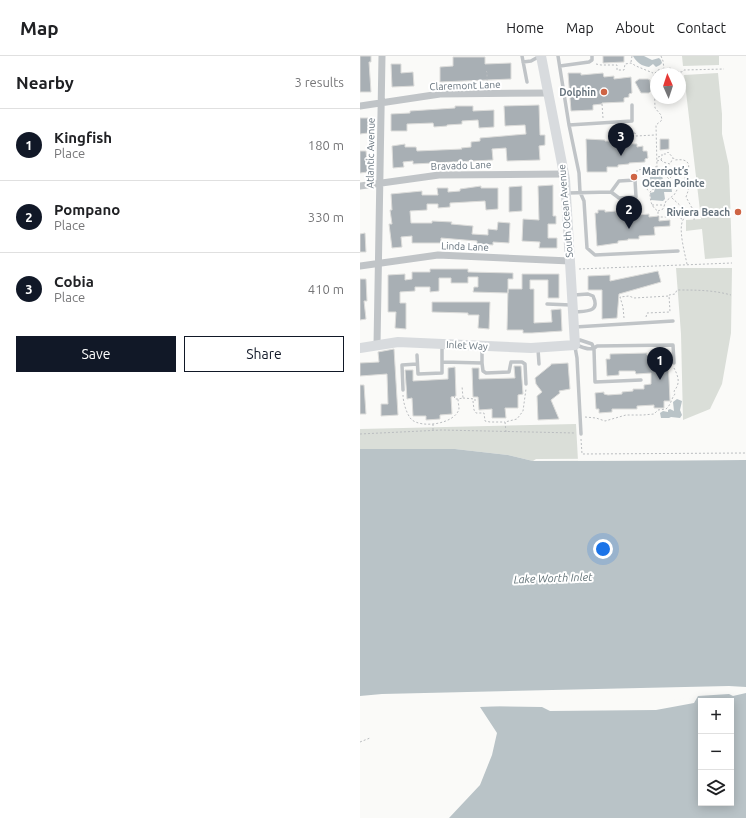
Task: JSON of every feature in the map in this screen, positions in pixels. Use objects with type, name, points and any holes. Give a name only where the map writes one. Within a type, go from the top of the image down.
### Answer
[{"type":"street","name":"Atlantic Avenue","points":[[377,345],[382,56]]},
{"type":"street","name":"South Ocean Avenue","points":[[540,56],[564,174],[575,345]]},
{"type":"street","name":"Claremont Lane","points":[[360,106],[440,94],[548,93]]},
{"type":"street","name":"Bravado Lane","points":[[360,186],[439,175],[564,174]]},
{"type":"street","name":"Linda Lane","points":[[360,266],[438,255],[570,261]]},
{"type":"street","name":"Inlet Way","points":[[360,348],[398,342],[538,348],[575,345]]},
{"type":"lane","points":[[523,56],[527,82]]},
{"type":"lane","points":[[523,62],[531,61],[540,56]]},
{"type":"lane","points":[[558,56],[569,125],[579,173],[580,192],[584,201],[587,248],[595,255],[678,251]]},
{"type":"lane","points":[[560,66],[589,62],[591,61],[592,56]]},
{"type":"lane","points":[[569,125],[632,121],[632,105]]},
{"type":"lane","points":[[566,193],[611,192],[619,198],[636,197],[635,180],[619,180],[611,192]]},
{"type":"lane","points":[[547,304],[572,304],[591,311],[596,302],[593,296],[588,294],[572,304]]},
{"type":"lane","points":[[574,327],[672,321]]},
{"type":"lane","points":[[581,434],[575,345],[579,340],[587,341],[592,344],[594,349],[595,382],[641,380]]},
{"type":"lane","points":[[417,354],[419,375],[440,374],[443,371],[442,344]]},
{"type":"lane","points":[[575,345],[588,349],[594,349],[597,346],[673,345],[674,363]]},
{"type":"lane","points":[[482,346],[483,370],[486,373],[510,372],[511,362],[524,363],[526,384]]},
{"type":"lane","points":[[538,348],[539,364]]},
{"type":"lane","points":[[442,362],[482,363]]},
{"type":"lane","points":[[403,390],[402,365],[417,364]]},
{"type":"path","points":[[631,63],[632,56]]},
{"type":"path","points":[[660,56],[663,61],[664,68]]},
{"type":"path","points":[[591,61],[601,66],[617,65],[617,70],[624,70],[625,64],[631,63],[650,72]]},
{"type":"path","points":[[686,70],[724,69]]},
{"type":"path","points":[[486,71],[488,94]]},
{"type":"path","points":[[602,104],[604,123]]},
{"type":"path","points":[[655,104],[655,108],[662,115],[662,120],[656,125],[657,167],[675,185],[676,192],[666,201],[662,211],[658,211]]},
{"type":"path","points":[[630,133],[635,133],[636,136],[656,135]]},
{"type":"path","points":[[657,157],[669,152],[674,160],[681,159],[688,163],[689,171],[685,179],[675,185]]},
{"type":"path","points":[[661,160],[662,156]]},
{"type":"path","points":[[657,161],[661,160],[670,164],[673,157]]},
{"type":"path","points":[[657,167],[654,167],[649,175],[649,185],[647,189],[650,192],[650,201],[654,209],[658,211]]},
{"type":"path","points":[[670,179],[681,167]]},
{"type":"path","points":[[638,172],[637,170],[651,172]]},
{"type":"path","points":[[685,179],[689,184],[689,190],[686,197],[692,208],[695,210],[694,220]]},
{"type":"path","points":[[649,185],[653,187],[654,190],[650,192]]},
{"type":"path","points":[[671,198],[683,208]]},
{"type":"path","points":[[652,205],[665,205]]},
{"type":"path","points":[[687,264],[681,228],[683,219],[692,208]]},
{"type":"path","points":[[658,211],[658,217],[678,217],[683,219]]},
{"type":"path","points":[[576,269],[732,263]]},
{"type":"path","points":[[624,316],[620,297],[629,296],[634,298],[669,296],[669,294],[675,294],[677,290],[700,290],[720,292],[731,295]]},
{"type":"path","points":[[646,314],[647,312],[670,312],[669,296]]},
{"type":"path","points":[[585,417],[605,421],[619,416],[632,414],[643,416],[654,414],[658,410],[666,409],[672,401],[675,394],[674,391],[678,384],[674,363]]},
{"type":"path","points":[[454,396],[455,399],[475,398],[475,401],[473,401],[474,410],[476,413],[484,413],[485,421],[505,422],[517,419],[521,414],[526,384]]},
{"type":"path","points":[[462,386],[463,398]]},
{"type":"path","points":[[403,390],[404,401],[412,419],[422,423],[433,424],[449,420],[454,416],[459,408],[458,399]]},
{"type":"path","points":[[505,422],[506,432]]},
{"type":"path","points":[[433,424],[433,430]]},
{"type":"path","points":[[360,434],[433,430],[581,434],[582,454],[746,453]]},
{"type":"path","points":[[360,742],[370,738]]},
{"type":"shaded area","points":[[682,56],[719,56],[719,65],[683,66]]},
{"type":"shaded area","points":[[718,73],[722,114],[722,134],[729,166],[732,257],[705,259],[702,229],[686,231],[686,220],[701,219],[686,92],[686,75]]},
{"type":"shaded area","points":[[676,268],[732,268],[731,333],[722,384],[710,409],[683,420],[681,334]]},
{"type":"shaded area","points":[[576,424],[578,461],[533,461],[508,455],[455,449],[360,449],[360,429]]},
{"type":"water","points":[[633,56],[644,56],[652,60],[659,58],[662,63],[656,67],[653,64],[646,67],[638,62]]},
{"type":"water","points":[[662,176],[664,183],[663,185],[671,184],[672,192],[664,192],[665,199],[663,201],[651,200],[650,193],[654,192],[655,188],[650,184],[650,177]]},
{"type":"water","points":[[677,399],[682,401],[680,410],[682,415],[680,418],[661,418],[660,413],[663,411],[668,412],[670,409],[674,411],[673,402]]},
{"type":"water","name":"Lake Worth Inlet","points":[[360,449],[455,449],[508,455],[533,461],[746,460],[746,818],[449,818],[480,785],[492,755],[497,733],[480,707],[541,704],[664,703],[692,700],[694,690],[508,692],[360,698]]},
{"type":"pier","points":[[746,458],[746,460],[533,461],[536,459]]},
{"type":"pier","points":[[729,686],[746,687],[746,693],[733,696],[729,694],[698,696],[694,703],[656,710],[550,711],[542,707],[479,706],[541,702],[664,701],[691,698],[691,692],[608,692],[584,695],[508,694],[360,700],[360,696],[382,694]]},
{"type":"building","points":[[360,56],[371,56],[371,62],[369,62],[371,92],[360,92]]},
{"type":"building","points":[[603,56],[624,56],[624,62],[603,63]]},
{"type":"building","points":[[453,57],[485,57],[485,64],[511,63],[511,79],[440,82],[440,67],[453,66]]},
{"type":"building","points":[[391,64],[401,64],[401,73],[413,72],[414,86],[392,87]]},
{"type":"building","name":"Dolphin","points":[[568,73],[581,73],[581,75],[603,73],[604,77],[614,76],[614,79],[631,77],[632,93],[629,94],[629,97],[624,98],[624,102],[593,105],[593,110],[571,111]]},
{"type":"building","points":[[639,79],[650,80],[650,92],[641,93],[635,82]]},
{"type":"building","points":[[539,105],[540,135],[545,135],[545,145],[539,146],[540,160],[507,161],[506,148],[492,149],[493,160],[413,164],[413,161],[403,162],[404,167],[393,168],[392,146],[405,144],[405,147],[416,147],[417,151],[462,149],[461,148],[471,147],[471,142],[480,141],[480,138],[526,134],[525,125],[505,126],[504,106]]},
{"type":"building","points":[[455,106],[473,106],[473,111],[494,110],[494,127],[479,128],[478,120],[462,121],[462,124],[434,127],[433,123],[407,124],[407,131],[391,131],[391,114],[410,113],[410,111],[455,108]]},
{"type":"building","points":[[360,118],[368,118],[368,133],[360,134]]},
{"type":"building","points":[[586,139],[637,144],[637,147],[643,146],[643,151],[647,151],[648,158],[645,159],[645,162],[618,165],[618,167],[607,167],[607,172],[587,172]]},
{"type":"building","points":[[660,139],[669,139],[669,149],[660,150]]},
{"type":"building","points":[[360,151],[366,151],[368,172],[360,173]]},
{"type":"building","points":[[553,185],[553,216],[556,216],[556,224],[548,224],[548,238],[557,238],[557,248],[539,248],[540,242],[522,241],[523,219],[539,220],[538,186]]},
{"type":"building","points":[[481,186],[481,188],[498,188],[498,209],[486,210],[485,201],[450,203],[450,207],[438,208],[438,204],[427,204],[427,210],[410,211],[411,223],[432,223],[432,221],[452,222],[451,224],[473,226],[472,234],[488,235],[488,229],[497,230],[498,222],[510,223],[509,243],[493,242],[493,245],[477,244],[477,241],[441,238],[441,243],[412,243],[412,236],[401,237],[402,247],[392,248],[389,224],[392,224],[390,210],[392,210],[391,194],[422,191],[422,195],[438,195],[437,188],[448,188],[448,192]]},
{"type":"building","points":[[522,186],[522,211],[509,212],[509,187]]},
{"type":"building","points":[[598,210],[605,210],[605,212],[616,211],[616,213],[627,212],[627,214],[638,213],[638,215],[649,214],[649,217],[659,216],[659,221],[670,220],[670,226],[654,227],[655,235],[639,236],[639,239],[628,239],[618,241],[618,243],[597,246],[595,213],[598,213]]},
{"type":"building","points":[[365,233],[366,252],[360,252],[360,234]]},
{"type":"building","points":[[430,269],[468,269],[468,272],[513,273],[513,279],[508,279],[508,293],[473,292],[474,287],[478,287],[478,277],[468,277],[468,283],[451,283],[451,278],[439,278],[439,291],[430,292],[430,287],[415,287],[415,291],[400,292],[400,303],[406,303],[406,329],[395,328],[396,312],[388,312],[388,275],[405,274],[405,280],[412,279],[412,272],[430,272]]},
{"type":"building","points":[[658,271],[661,282],[619,294],[617,318],[602,319],[602,290],[588,290],[588,276],[610,275],[610,281]]},
{"type":"building","points":[[522,274],[559,274],[559,298],[548,298],[548,280],[530,280],[530,289],[534,289],[534,323],[552,322],[551,310],[561,309],[562,331],[523,333],[523,330],[507,330],[508,289],[522,289]]},
{"type":"building","points":[[360,279],[366,279],[367,301],[364,301],[366,319],[360,320]]},
{"type":"building","points":[[432,302],[490,302],[489,329],[478,328],[479,315],[468,315],[468,313],[432,312]]},
{"type":"building","points":[[394,349],[398,415],[381,416],[381,404],[388,404],[387,374],[360,376],[360,363],[379,362],[378,352]]},
{"type":"building","points":[[647,353],[647,355],[664,354],[664,358],[668,358],[670,401],[664,401],[664,408],[654,408],[654,405],[637,406],[637,409],[612,409],[612,412],[599,413],[599,409],[596,409],[595,393],[604,392],[604,394],[608,395],[622,394],[622,392],[633,391],[633,389],[644,389],[644,385],[651,384],[651,373],[636,374],[635,371],[619,371],[619,375],[607,376],[606,359],[610,359],[610,354]]},
{"type":"building","points":[[568,363],[570,389],[559,391],[560,393],[551,400],[559,419],[538,420],[537,396],[542,392],[536,384],[535,378],[551,364]]},
{"type":"building","points":[[514,366],[521,366],[523,394],[518,395],[518,408],[505,408],[506,418],[492,418],[492,409],[479,410],[478,397],[473,397],[472,368],[479,368],[479,379],[515,378]]},
{"type":"building","points":[[455,367],[456,396],[451,397],[452,414],[440,415],[440,419],[426,420],[426,416],[413,416],[412,398],[407,399],[405,370],[413,370],[413,381],[448,379],[448,368]]},
{"type":"building","points":[[360,385],[364,385],[366,414],[360,414]]},
{"type":"place","name":"Dolphin","points":[[604,92]]},
{"type":"place","name":"Cobia","points":[[621,156]]},
{"type":"place","name":"Marriott’s Ocean Pointe","points":[[634,177]]},
{"type":"place","name":"Riviera Beach","points":[[738,212]]},
{"type":"place","name":"Pompano","points":[[629,229]]},
{"type":"place","name":"Kingfish","points":[[660,380]]}]
